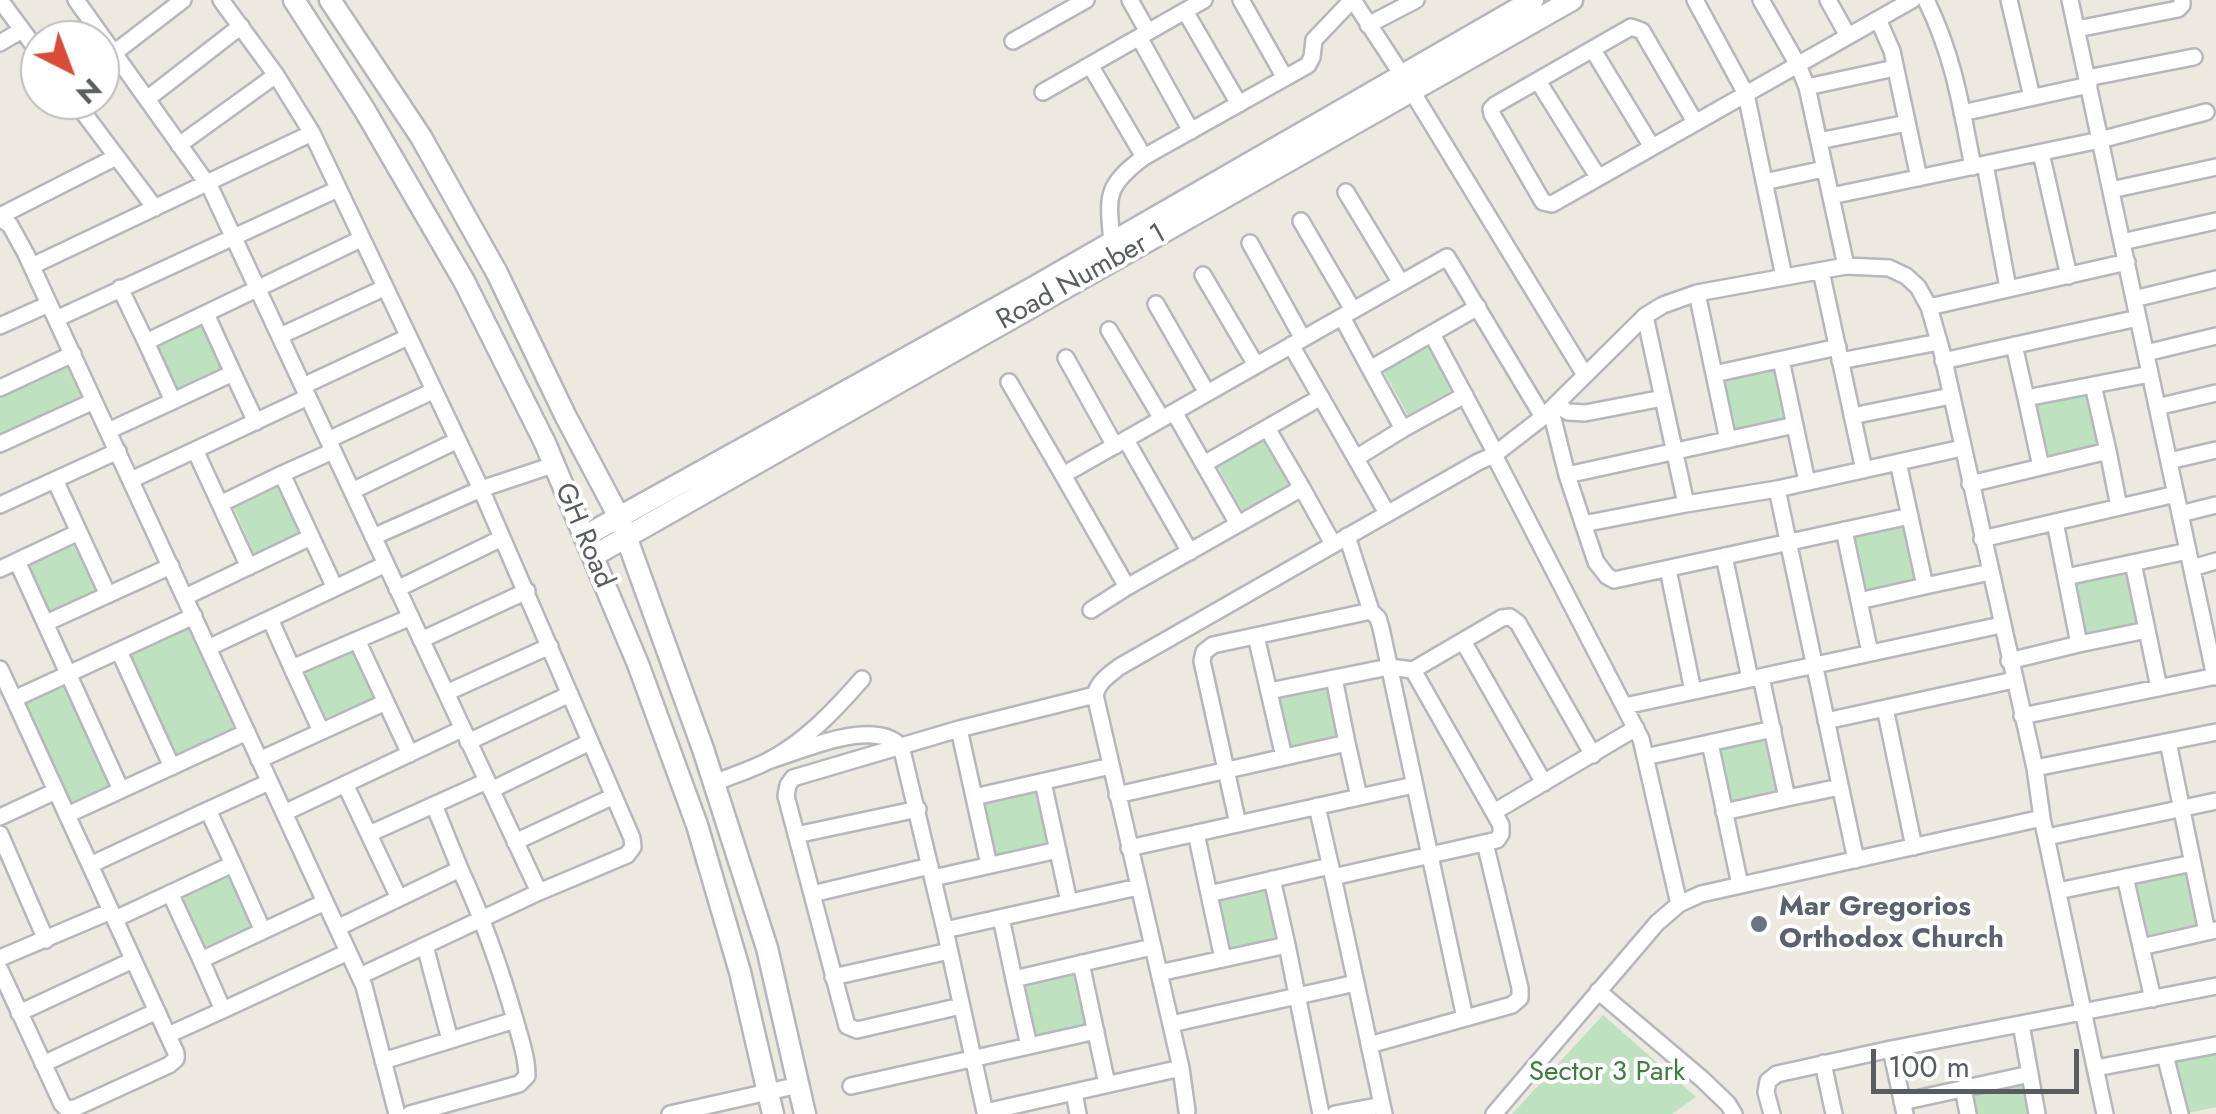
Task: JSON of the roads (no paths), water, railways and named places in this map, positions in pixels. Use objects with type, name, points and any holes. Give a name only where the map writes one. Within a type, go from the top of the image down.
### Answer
[{"type":"main road","name":"GH Road","points":[[294,0],[364,109],[464,282],[545,443],[638,664],[697,825],[740,972],[773,1114]]},
{"type":"main road","name":"GH Road","points":[[330,0],[421,137],[498,274],[622,526],[714,783],[767,948],[805,1114]]},
{"type":"main road","name":"Road Number 1","points":[[622,526],[1407,84],[1533,0]]},
{"type":"main road","name":"Road Number 1","points":[[589,546],[1112,242],[1572,0]]},
{"type":"street","points":[[0,0],[20,27]]},
{"type":"street","points":[[120,47],[183,0]]},
{"type":"street","points":[[221,0],[276,75],[312,133],[481,489],[632,838],[633,847],[627,855],[360,976]]},
{"type":"street","points":[[1012,42],[1086,0]]},
{"type":"street","points":[[1130,0],[1191,131]]},
{"type":"street","points":[[1241,0],[1286,78]]},
{"type":"street","points":[[1112,242],[1108,202],[1126,171],[1311,62],[1314,40],[1352,0],[1585,375]]},
{"type":"street","points":[[1368,25],[1416,0]]},
{"type":"street","points":[[1695,0],[1746,94],[1784,278]]},
{"type":"street","points":[[1761,0],[1807,88],[1846,266]]},
{"type":"street","points":[[1828,0],[1848,36]]},
{"type":"street","points":[[1926,0],[1947,47],[2008,288]]},
{"type":"street","points":[[2009,0],[2032,97]]},
{"type":"street","points":[[2022,716],[2216,676],[2210,621],[2190,560],[2070,0]]},
{"type":"street","points":[[2077,29],[2178,9],[2182,0]]},
{"type":"street","points":[[1695,122],[1642,31],[1630,27],[1491,109],[1542,202],[1552,204],[1878,20],[1903,2]]},
{"type":"street","points":[[1043,92],[1196,4],[1239,104]]},
{"type":"street","points":[[1878,20],[1892,52],[1919,178]]},
{"type":"street","points":[[147,99],[240,26]]},
{"type":"street","points":[[1593,50],[1652,147]]},
{"type":"street","points":[[1962,112],[2194,56]]},
{"type":"street","points":[[120,61],[207,184],[539,892]]},
{"type":"street","points":[[1090,65],[1144,157]]},
{"type":"street","points":[[1807,88],[1895,68]]},
{"type":"street","points":[[180,145],[276,75]]},
{"type":"street","points":[[1538,81],[1598,178]]},
{"type":"street","points":[[1831,196],[2100,140],[2206,112]]},
{"type":"street","points":[[89,120],[154,208]]},
{"type":"street","points":[[1819,141],[1907,124]]},
{"type":"street","points":[[32,266],[312,133]]},
{"type":"street","points":[[2040,152],[2069,276]]},
{"type":"street","points":[[116,157],[0,217],[10,225],[32,266],[360,976],[397,1114]]},
{"type":"street","points":[[2111,190],[2216,167]]},
{"type":"street","points":[[1764,182],[1824,170]]},
{"type":"street","points":[[0,326],[120,288],[338,189]]},
{"type":"street","points":[[1346,192],[1401,283]]},
{"type":"street","points":[[1301,221],[1348,313],[1370,369],[1403,429]]},
{"type":"street","points":[[2122,242],[2216,221]]},
{"type":"street","points":[[146,342],[361,239]]},
{"type":"street","points":[[1250,243],[1321,397],[1387,513]]},
{"type":"street","points":[[1064,475],[1447,256],[1550,411],[1583,524],[1596,562],[1606,576],[1614,580],[1910,516]]},
{"type":"street","points":[[1930,308],[2126,262]]},
{"type":"street","points":[[1184,1113],[1181,1068],[1095,695],[1105,678],[1119,666],[1495,454],[1550,411],[1645,316],[1663,305],[1697,293],[1846,266],[1890,268],[1906,276],[1930,308],[2034,768],[2106,1114]]},
{"type":"street","points":[[1821,270],[1864,470]]},
{"type":"street","points":[[1204,275],[1256,365]]},
{"type":"street","points":[[2134,299],[2216,279]]},
{"type":"street","points":[[120,288],[173,401]]},
{"type":"street","points":[[280,336],[384,288]]},
{"type":"street","points":[[1697,293],[1728,440]]},
{"type":"street","points":[[1156,304],[1207,393]]},
{"type":"street","points":[[1370,369],[1478,308]]},
{"type":"street","points":[[206,314],[256,422]]},
{"type":"street","points":[[1645,316],[1686,504]]},
{"type":"street","points":[[1943,361],[2138,318]]},
{"type":"street","points":[[1108,330],[1204,464],[1238,524]]},
{"type":"street","points":[[1432,334],[1641,739],[1679,904]]},
{"type":"street","points":[[2146,352],[2216,336]]},
{"type":"street","points":[[131,480],[256,422],[408,337]]},
{"type":"street","points":[[1714,374],[1781,360],[1938,342]]},
{"type":"street","points":[[2014,345],[2041,467]]},
{"type":"street","points":[[0,388],[73,354]]},
{"type":"street","points":[[1066,358],[1190,552]]},
{"type":"street","points":[[1781,360],[1807,482]]},
{"type":"street","points":[[108,431],[233,372]]},
{"type":"street","points":[[2026,398],[2150,374]]},
{"type":"street","points":[[1009,382],[1127,588]]},
{"type":"street","points":[[2093,385],[2120,507]]},
{"type":"street","points":[[220,504],[433,391]]},
{"type":"street","points":[[2157,407],[2216,393]]},
{"type":"street","points":[[1356,458],[1465,396]]},
{"type":"street","points":[[1852,416],[1951,396]]},
{"type":"street","points":[[1204,464],[1321,397]]},
{"type":"street","points":[[1550,411],[1584,413],[1662,398]]},
{"type":"street","points":[[0,444],[94,400]]},
{"type":"street","points":[[1567,475],[1795,425]]},
{"type":"street","points":[[1266,428],[1302,488],[1340,540],[1371,612],[1378,618],[1465,1018]]},
{"type":"street","points":[[352,491],[456,441]]},
{"type":"street","points":[[1583,524],[1777,489],[1962,448]]},
{"type":"street","points":[[195,450],[249,567]]},
{"type":"street","points":[[2169,461],[2216,450]]},
{"type":"street","points":[[0,505],[118,451]]},
{"type":"street","points":[[1970,484],[2108,451]]},
{"type":"street","points":[[1898,462],[1924,586]]},
{"type":"street","points":[[374,537],[481,489],[553,465]]},
{"type":"street","points":[[282,474],[335,588]]},
{"type":"street","points":[[56,480],[108,595]]},
{"type":"street","points":[[1091,610],[1302,488]]},
{"type":"street","points":[[1777,489],[1856,860]]},
{"type":"street","points":[[1982,539],[2176,494]]},
{"type":"street","points":[[2180,514],[2216,505]]},
{"type":"street","points":[[2055,522],[2078,644]]},
{"type":"street","points":[[1844,530],[1870,653]]},
{"type":"street","points":[[0,568],[80,532]]},
{"type":"street","points":[[185,597],[312,538]]},
{"type":"street","points":[[397,588],[502,538]]},
{"type":"street","points":[[1724,556],[1787,798]]},
{"type":"street","points":[[17,560],[121,790]]},
{"type":"street","points":[[2066,577],[2133,563],[2216,562]]},
{"type":"street","points":[[2133,563],[2160,688]]},
{"type":"street","points":[[208,648],[386,564]]},
{"type":"street","points":[[46,623],[171,566]]},
{"type":"street","points":[[1668,568],[1694,692]]},
{"type":"street","points":[[1858,601],[1990,572]]},
{"type":"street","points":[[422,640],[526,591]]},
{"type":"street","points":[[1238,824],[1202,661],[1204,652],[1213,645],[1371,612]]},
{"type":"street","points":[[14,699],[194,616]]},
{"type":"street","points":[[1269,691],[1389,667],[1413,670],[1510,617],[1518,623],[1593,755]]},
{"type":"street","points":[[270,618],[322,731]]},
{"type":"street","points":[[292,668],[411,618]]},
{"type":"street","points":[[1625,706],[2001,625]]},
{"type":"street","points":[[2009,661],[2147,630]]},
{"type":"street","points":[[1256,636],[1284,757]]},
{"type":"street","points":[[357,640],[410,754]]},
{"type":"street","points":[[1463,641],[1544,783]]},
{"type":"street","points":[[446,693],[550,646]]},
{"type":"street","points":[[118,651],[172,767]]},
{"type":"street","points":[[1209,894],[1272,879],[1430,856],[1497,840],[1501,824],[1413,670]]},
{"type":"street","points":[[0,970],[67,1109],[176,1059],[2,678]]},
{"type":"street","points":[[1334,678],[1359,797]]},
{"type":"street","points":[[768,761],[815,728],[862,679]]},
{"type":"street","points":[[1826,721],[2014,680]]},
{"type":"street","points":[[284,813],[410,754],[570,694]]},
{"type":"street","points":[[962,1006],[851,1030],[844,1019],[786,796],[788,785],[793,778],[959,729],[1095,695]]},
{"type":"street","points":[[259,760],[386,702]]},
{"type":"street","points":[[1884,708],[1914,846]]},
{"type":"street","points":[[1494,812],[1636,728]]},
{"type":"street","points":[[959,729],[989,866]]},
{"type":"street","points":[[1645,757],[1772,729]]},
{"type":"street","points":[[67,815],[247,732]]},
{"type":"street","points":[[2034,768],[2216,732]]},
{"type":"street","points":[[714,783],[768,761],[859,735],[887,737],[902,746],[962,1006],[980,1113],[1181,1068]]},
{"type":"street","points":[[369,834],[590,742]]},
{"type":"street","points":[[2141,947],[2212,931],[2168,742]]},
{"type":"street","points":[[1117,795],[1347,743]]},
{"type":"street","points":[[1710,743],[1740,885]]},
{"type":"street","points":[[974,797],[1111,766]]},
{"type":"street","points":[[90,865],[270,782]]},
{"type":"street","points":[[1043,782],[1070,902]]},
{"type":"street","points":[[345,784],[399,898]]},
{"type":"street","points":[[1129,848],[1414,785]]},
{"type":"street","points":[[1724,812],[1840,787]]},
{"type":"street","points":[[1,813],[56,791]]},
{"type":"street","points":[[515,842],[614,796]]},
{"type":"street","points":[[2046,838],[2216,800]]},
{"type":"street","points":[[410,1114],[518,1084],[527,1076],[515,1020],[482,919],[434,806]]},
{"type":"street","points":[[1317,806],[1382,1109],[1335,1114]]},
{"type":"street","points":[[796,834],[918,809]]},
{"type":"street","points":[[208,810],[263,931]]},
{"type":"street","points":[[1494,1114],[1657,923],[1679,904],[1701,894],[2042,818]]},
{"type":"street","points":[[0,834],[46,940]]},
{"type":"street","points":[[1196,834],[1223,959]]},
{"type":"street","points":[[1369,1045],[1512,1005],[1520,998],[1485,843]]},
{"type":"street","points":[[812,894],[989,866],[1058,850]]},
{"type":"street","points":[[2058,891],[2193,862]]},
{"type":"street","points":[[0,958],[170,893],[233,864]]},
{"type":"street","points":[[337,928],[460,869]]},
{"type":"street","points":[[2125,877],[2152,999]]},
{"type":"street","points":[[1272,879],[1322,1114]]},
{"type":"street","points":[[945,930],[1138,887]]},
{"type":"street","points":[[170,893],[224,1010]]},
{"type":"street","points":[[200,960],[325,902]]},
{"type":"street","points":[[1001,918],[1029,1046]]},
{"type":"street","points":[[1159,973],[1286,945]]},
{"type":"street","points":[[425,946],[450,1040]]},
{"type":"street","points":[[1014,978],[1152,947]]},
{"type":"street","points":[[833,976],[949,951]]},
{"type":"street","points":[[168,1035],[348,952]]},
{"type":"street","points":[[20,1013],[134,960]]},
{"type":"street","points":[[1081,963],[1108,1084]]},
{"type":"street","points":[[1171,1024],[1356,983]]},
{"type":"street","points":[[1772,1114],[1766,1092],[1768,1081],[1778,1074],[2216,986]]},
{"type":"street","points":[[1598,992],[1702,1079],[1734,1114]]},
{"type":"street","points":[[43,1064],[157,1011]]},
{"type":"street","points":[[382,1061],[515,1020]]},
{"type":"street","points":[[2021,1024],[2037,1114]]},
{"type":"street","points":[[851,1086],[1096,1030]]},
{"type":"street","points":[[2096,1068],[2216,1046]]},
{"type":"street","points":[[1890,1049],[1904,1108],[1963,1088],[2030,1074]]},
{"type":"street","points":[[2165,1055],[2180,1114]]},
{"type":"street","points":[[1823,1064],[1834,1114]]},
{"type":"street","points":[[670,1114],[799,1084]]},
{"type":"street","points":[[1963,1088],[1968,1114]]},
{"type":"street","points":[[1074,1092],[1078,1114]]},
{"type":"place","name":"Mar Gregorios Orthodox Church","points":[[1759,924]]},
{"type":"park label","name":"Sector 3 Park","points":[[1607,1073]]}]
